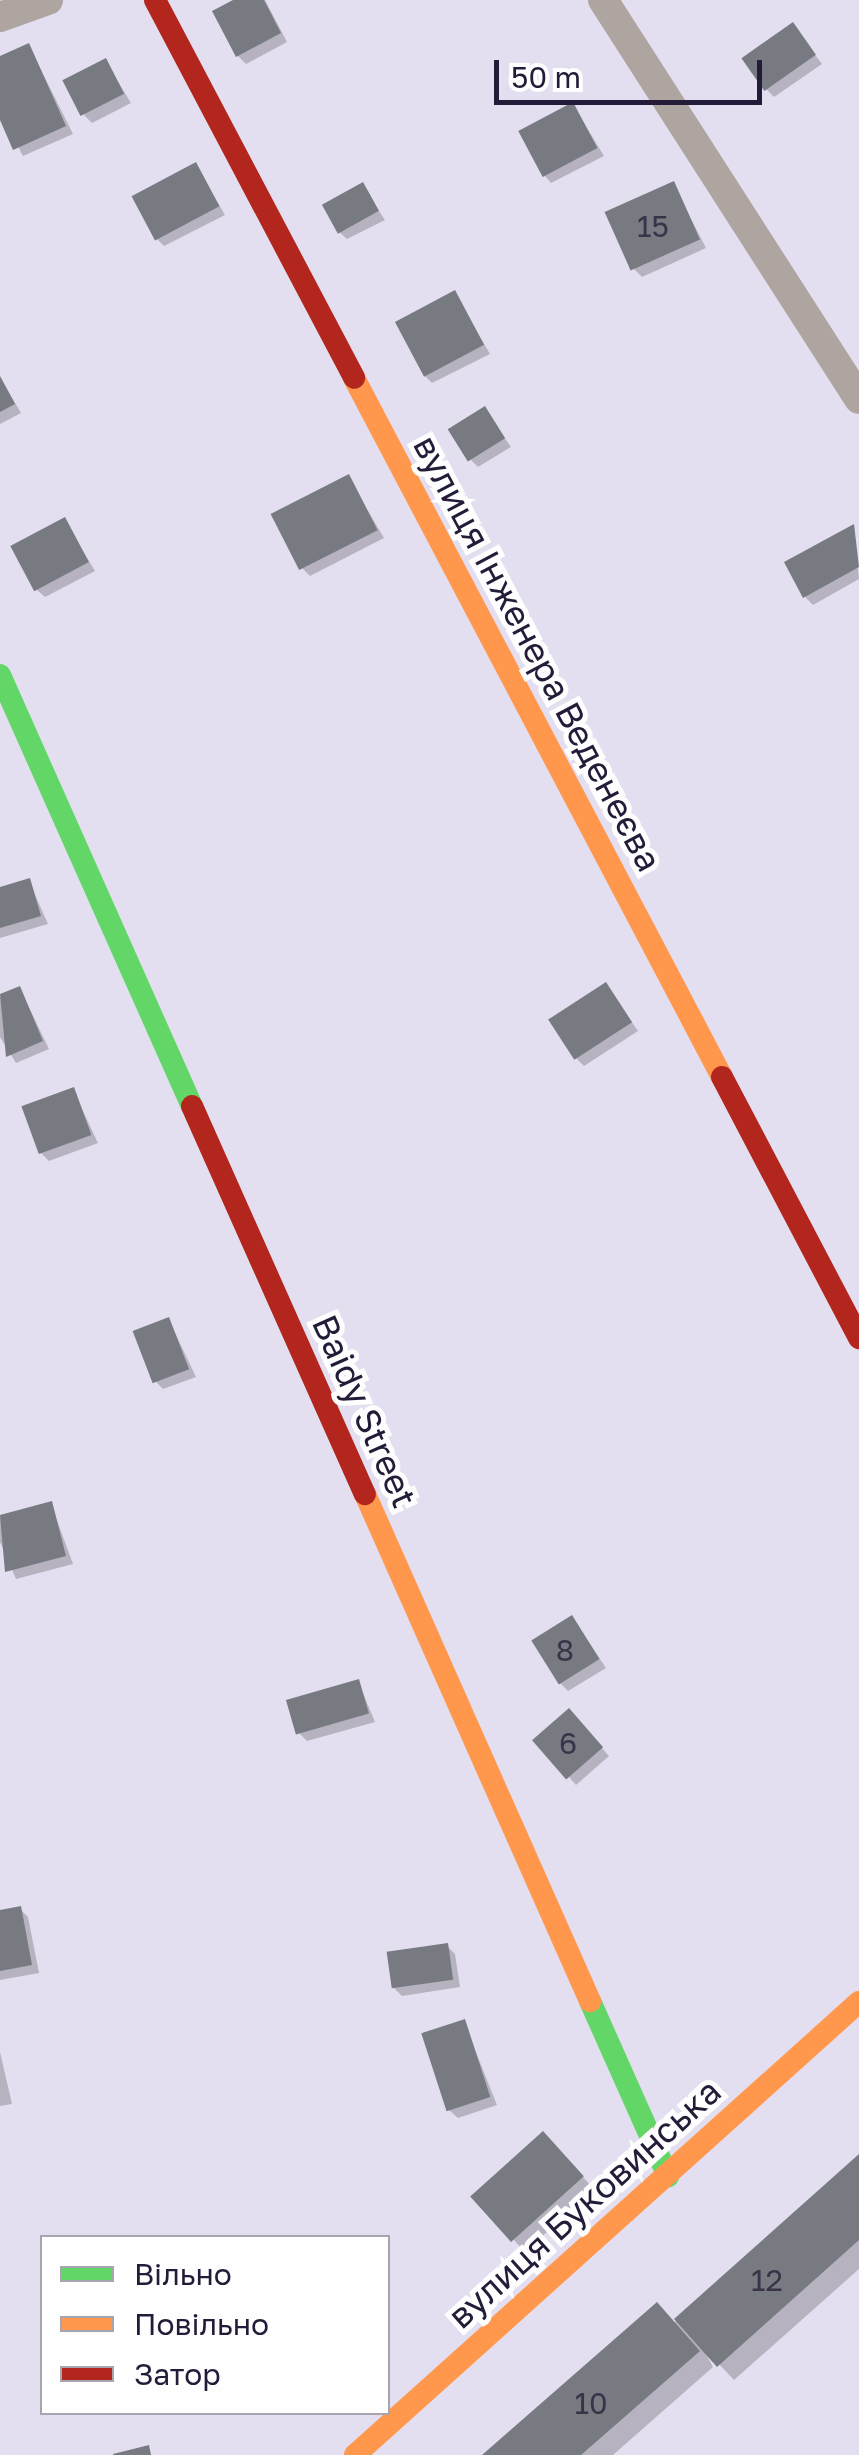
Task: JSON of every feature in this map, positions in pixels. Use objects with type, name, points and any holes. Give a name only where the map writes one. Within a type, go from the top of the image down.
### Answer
[{"type":"street","points":[[0,17],[48,0]]},
{"type":"street","name":"вулиця Інженера Веденеєва","points":[[155,0],[859,1338]]},
{"type":"street","points":[[603,0],[859,400]]},
{"type":"street","name":"Baidy Street","points":[[0,675],[668,2176]]},
{"type":"street","name":"вулиця Буковинська","points":[[355,2455],[859,2002]]},
{"type":"building","points":[[233,0],[264,0],[281,33],[236,57],[212,11]]},
{"type":"building","points":[[793,22],[816,55],[764,91],[741,58]]},
{"type":"building","points":[[29,43],[66,126],[13,150],[0,120],[0,56]]},
{"type":"building","points":[[106,58],[124,94],[81,116],[62,80]]},
{"type":"building","points":[[573,102],[597,148],[543,177],[518,131]]},
{"type":"building","points":[[196,162],[219,206],[155,240],[132,196]]},
{"type":"building","points":[[674,181],[700,239],[631,270],[605,212]]},
{"type":"building","points":[[363,182],[379,211],[338,234],[322,205]]},
{"type":"building","points":[[455,290],[484,345],[424,377],[395,322]]},
{"type":"building","points":[[0,376],[15,404],[0,412]]},
{"type":"building","points":[[485,406],[505,438],[468,462],[448,429]]},
{"type":"building","points":[[349,474],[378,530],[299,570],[271,514]]},
{"type":"building","points":[[65,517],[89,562],[34,591],[10,546]]},
{"type":"building","points":[[854,524],[859,567],[803,598],[784,562]]},
{"type":"building","points":[[30,878],[41,916],[0,928],[0,887]]},
{"type":"building","points":[[606,982],[632,1022],[574,1060],[548,1020]]},
{"type":"building","points":[[20,986],[43,1041],[6,1057],[0,994]]},
{"type":"building","points":[[74,1087],[91,1135],[39,1154],[21,1106]]},
{"type":"building","points":[[169,1317],[189,1369],[153,1383],[133,1331]]},
{"type":"building","points":[[52,1501],[66,1556],[5,1572],[0,1515]]},
{"type":"building","points":[[572,1615],[600,1659],[559,1685],[531,1640]]},
{"type":"building","points":[[359,1679],[369,1714],[296,1735],[286,1700]]},
{"type":"building","points":[[569,1708],[603,1747],[566,1779],[532,1740]]},
{"type":"building","points":[[21,1906],[32,1965],[0,1971],[0,1910]]},
{"type":"building","points":[[448,1943],[453,1980],[392,1988],[387,1952]]},
{"type":"building","points":[[465,2019],[490,2097],[447,2111],[421,2033]]},
{"type":"building","points":[[543,2131],[584,2176],[511,2242],[470,2197]]},
{"type":"building","points":[[859,2154],[859,2240],[717,2367],[674,2319]]},
{"type":"building","points":[[657,2302],[700,2351],[581,2455],[482,2455]]},
{"type":"building","points":[[149,2445],[151,2455],[113,2455],[113,2454]]},
{"type":"traffic: fast","points":[[0,675],[192,1106]]},
{"type":"traffic: fast","points":[[590,2001],[668,2176]]},
{"type":"traffic: slow","points":[[354,378],[722,1077]]},
{"type":"traffic: slow","points":[[365,1494],[590,2001]]},
{"type":"traffic: slow","points":[[355,2455],[859,2002]]},
{"type":"traffic: jam","points":[[155,0],[354,378]]},
{"type":"traffic: jam","points":[[722,1077],[859,1338]]},
{"type":"traffic: jam","points":[[192,1106],[365,1494]]}]
